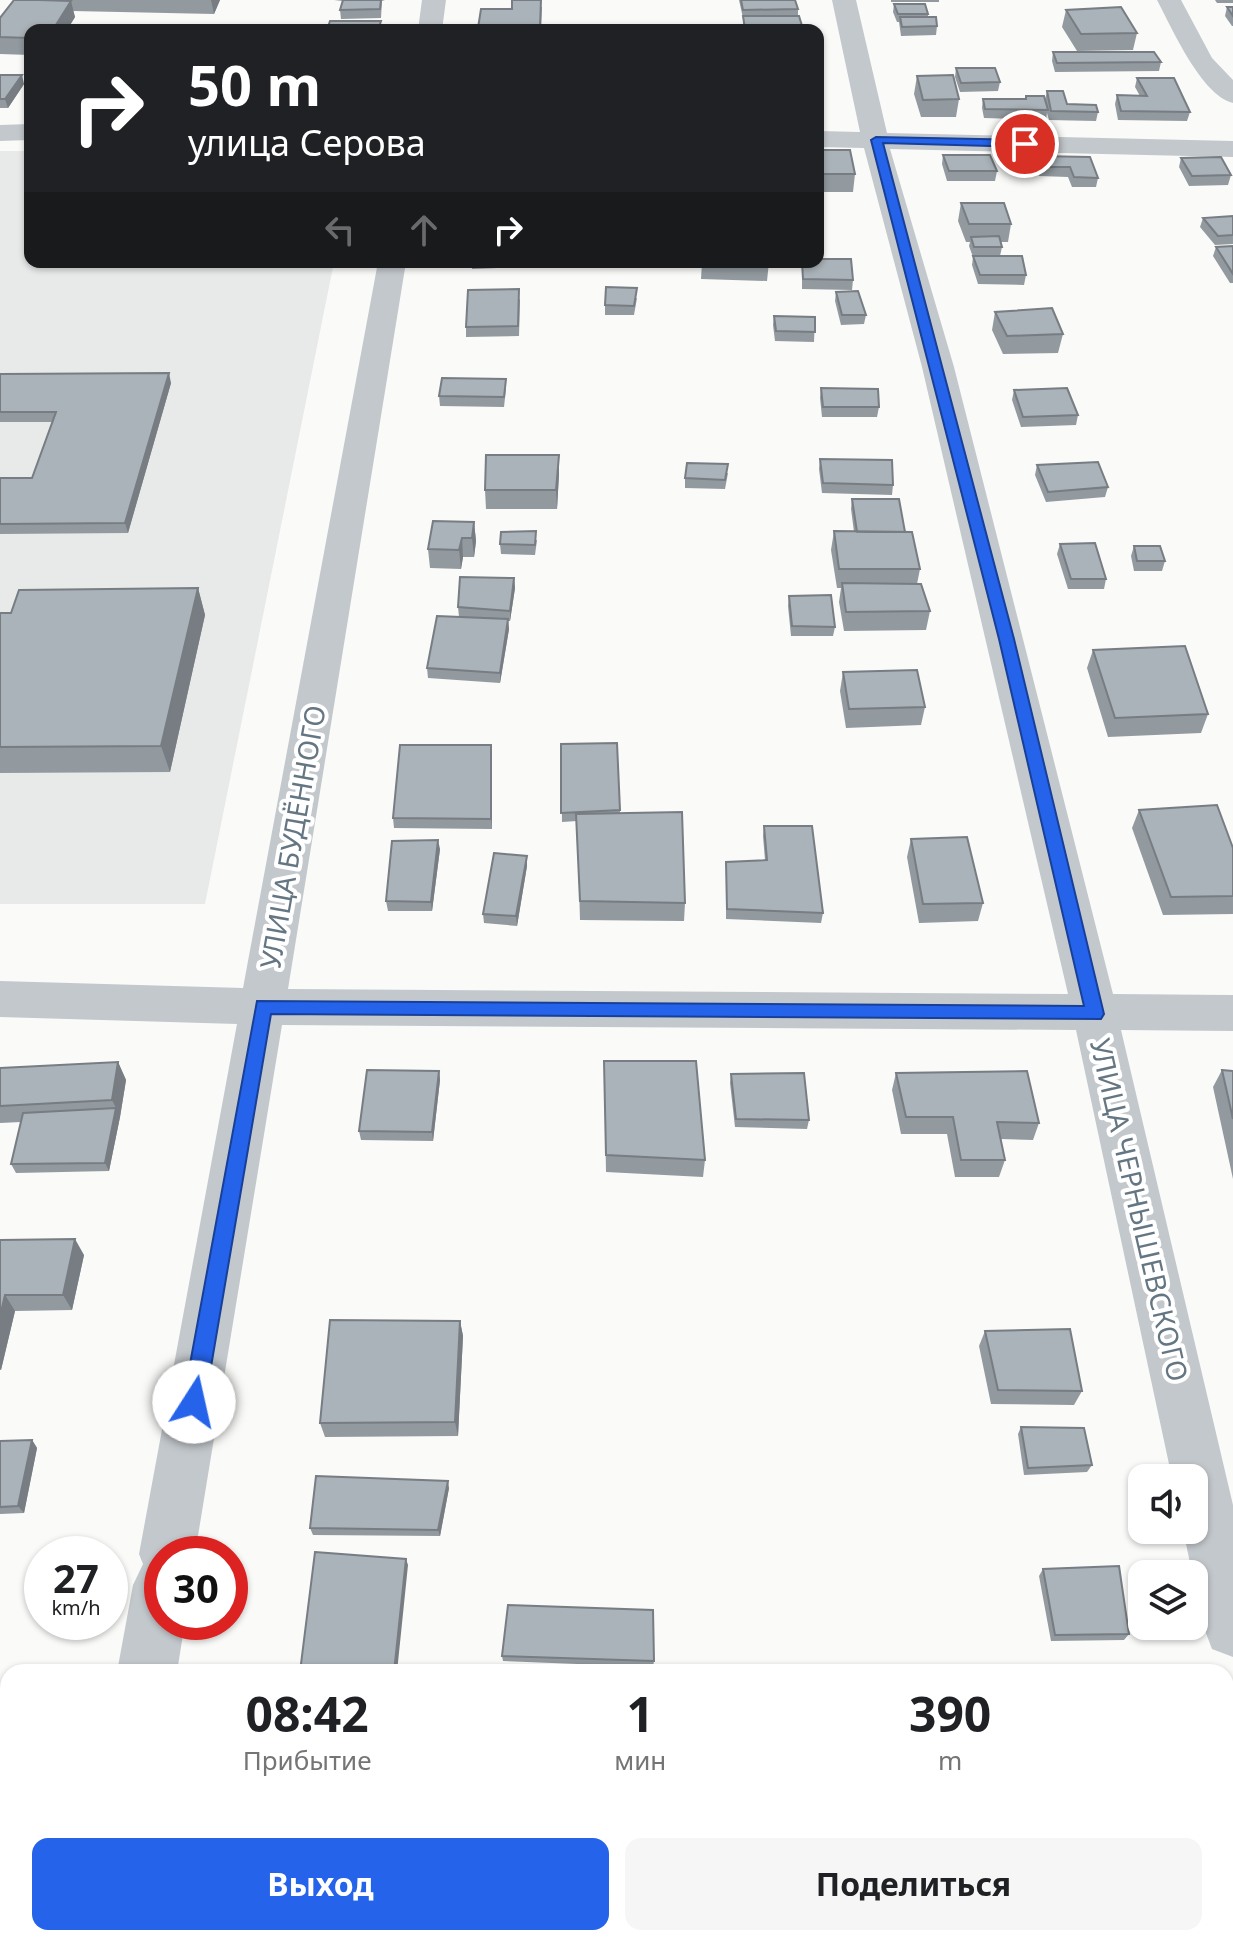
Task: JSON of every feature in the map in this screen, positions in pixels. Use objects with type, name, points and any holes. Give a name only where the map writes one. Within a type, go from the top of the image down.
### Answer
[{"type":"street","points":[[431,24],[434,0]]},
{"type":"street","name":"УЛИЦА ЧЕРНЫШЕВСКОГО","points":[[844,0],[876,140],[1006,639],[1095,1014],[1233,1628]]},
{"type":"street","points":[[1169,0],[1202,61],[1233,95]]},
{"type":"street","points":[[0,133],[24,132]]},
{"type":"street","points":[[824,139],[1233,149]]},
{"type":"street","name":"УЛИЦА БУДЁННОГО","points":[[170,1536],[391,268]]},
{"type":"street","points":[[0,999],[263,1007],[1233,1013]]},
{"type":"street","points":[[148,1664],[153,1640]]},
{"type":"shaded area","points":[[0,151],[24,151],[24,268],[333,268],[205,904],[0,904]]},
{"type":"building","points":[[14,0],[71,1],[57,24],[24,24],[24,38],[0,37],[0,18]]},
{"type":"building","points":[[343,0],[381,0],[380,9],[340,10]]},
{"type":"building","points":[[512,0],[541,0],[540,24],[479,24],[481,9],[512,9]]},
{"type":"building","points":[[741,0],[795,0],[798,9],[743,10]]},
{"type":"building","points":[[894,4],[925,4],[928,14],[898,14]]},
{"type":"building","points":[[1121,7],[1137,33],[1081,34],[1066,10]]},
{"type":"building","points":[[743,16],[799,16],[801,24],[744,24]]},
{"type":"building","points":[[900,17],[936,17],[937,26],[902,27]]},
{"type":"building","points":[[330,21],[381,21],[380,24],[329,24]]},
{"type":"building","points":[[1053,52],[1154,52],[1161,62],[1057,63]]},
{"type":"building","points":[[956,68],[995,68],[1000,82],[961,83]]},
{"type":"building","points":[[0,75],[22,75],[5,99],[0,99]]},
{"type":"building","points":[[953,75],[959,99],[923,100],[917,76]]},
{"type":"building","points":[[1137,78],[1174,78],[1190,112],[1121,111],[1117,95],[1147,96]]},
{"type":"building","points":[[1047,91],[1063,91],[1067,104],[1096,105],[1098,112],[1051,111]]},
{"type":"building","points":[[1026,96],[1044,96],[1048,110],[985,109],[983,99],[1026,99]]},
{"type":"building","points":[[824,150],[850,150],[855,174],[824,174]]},
{"type":"building","points":[[943,155],[990,155],[997,171],[949,171]]},
{"type":"building","points":[[1037,156],[1090,157],[1098,178],[1074,177],[1070,167],[1041,167]]},
{"type":"building","points":[[1221,157],[1231,175],[1192,176],[1181,158]]},
{"type":"building","points":[[961,203],[1004,203],[1011,224],[969,224]]},
{"type":"building","points":[[1233,216],[1233,235],[1218,236],[1203,218]]},
{"type":"building","points":[[999,236],[1002,247],[974,247],[971,237]]},
{"type":"building","points":[[1233,246],[1233,274],[1216,247]]},
{"type":"building","points":[[973,256],[1022,256],[1026,275],[980,275]]},
{"type":"building","points":[[824,259],[851,259],[853,280],[803,279],[802,268],[824,268]]},
{"type":"building","points":[[606,287],[637,288],[634,306],[605,305]]},
{"type":"building","points":[[519,289],[518,326],[466,327],[468,290]]},
{"type":"building","points":[[858,291],[866,315],[842,315],[836,292]]},
{"type":"building","points":[[1052,308],[1063,334],[1007,336],[995,312]]},
{"type":"building","points":[[774,316],[815,317],[815,332],[776,331]]},
{"type":"building","points":[[169,373],[125,523],[0,524],[0,478],[32,478],[56,412],[0,412],[0,374]]},
{"type":"building","points":[[442,378],[506,379],[504,397],[439,396]]},
{"type":"building","points":[[821,388],[878,389],[879,407],[823,407]]},
{"type":"building","points":[[1067,388],[1078,415],[1023,417],[1014,390]]},
{"type":"building","points":[[486,455],[559,455],[556,490],[485,490]]},
{"type":"building","points":[[820,459],[892,460],[893,485],[823,483]]},
{"type":"building","points":[[1098,462],[1108,487],[1048,492],[1037,465]]},
{"type":"building","points":[[687,463],[728,464],[725,480],[685,478]]},
{"type":"building","points":[[852,499],[899,499],[905,532],[857,532]]},
{"type":"building","points":[[433,521],[474,522],[472,538],[462,538],[459,550],[428,549]]},
{"type":"building","points":[[536,531],[535,545],[500,544],[501,532]]},
{"type":"building","points":[[834,531],[912,532],[920,569],[839,569]]},
{"type":"building","points":[[1095,543],[1106,579],[1071,579],[1060,544]]},
{"type":"building","points":[[1134,546],[1160,546],[1165,561],[1137,561]]},
{"type":"building","points":[[460,577],[514,578],[510,611],[458,607]]},
{"type":"building","points":[[842,583],[921,584],[930,611],[846,612]]},
{"type":"building","points":[[198,588],[161,746],[0,747],[0,613],[11,613],[19,590]]},
{"type":"building","points":[[831,595],[835,627],[792,626],[789,596]]},
{"type":"building","points":[[437,616],[508,619],[500,673],[427,668]]},
{"type":"building","points":[[1185,646],[1208,714],[1115,718],[1093,650]]},
{"type":"building","points":[[917,670],[925,707],[849,709],[843,672]]},
{"type":"building","points":[[617,743],[620,810],[561,813],[561,744]]},
{"type":"building","points":[[400,745],[491,745],[491,819],[393,818]]},
{"type":"building","points":[[1217,805],[1233,848],[1233,896],[1171,897],[1139,810]]},
{"type":"building","points":[[682,812],[685,903],[580,901],[576,814]]},
{"type":"building","points":[[764,826],[812,826],[823,913],[727,909],[726,862],[767,860]]},
{"type":"building","points":[[967,837],[983,903],[923,904],[911,839]]},
{"type":"building","points":[[438,840],[431,902],[386,901],[392,841]]},
{"type":"building","points":[[494,853],[527,856],[516,916],[483,914]]},
{"type":"building","points":[[604,1061],[696,1061],[705,1160],[606,1155]]},
{"type":"building","points":[[118,1062],[112,1100],[0,1106],[0,1068]]},
{"type":"building","points":[[367,1070],[439,1071],[432,1132],[359,1131]]},
{"type":"building","points":[[1222,1070],[1233,1071],[1233,1119]]},
{"type":"building","points":[[1027,1071],[1039,1123],[997,1122],[1005,1160],[961,1160],[953,1117],[906,1117],[896,1073]]},
{"type":"building","points":[[804,1073],[809,1120],[736,1119],[731,1074]]},
{"type":"building","points":[[116,1108],[105,1163],[11,1164],[23,1113]]},
{"type":"building","points":[[75,1239],[63,1295],[5,1295],[0,1316],[0,1240]]},
{"type":"building","points":[[330,1320],[460,1321],[455,1422],[320,1423]]},
{"type":"building","points":[[1070,1329],[1082,1391],[998,1390],[985,1331]]},
{"type":"building","points":[[1021,1427],[1084,1428],[1092,1465],[1028,1468]]},
{"type":"building","points":[[32,1440],[18,1506],[0,1507],[0,1441]]},
{"type":"building","points":[[316,1476],[448,1481],[438,1530],[310,1528]]},
{"type":"building","points":[[315,1552],[406,1559],[395,1664],[301,1664]]},
{"type":"building","points":[[1119,1566],[1128,1634],[1055,1635],[1043,1569]]},
{"type":"building","points":[[508,1605],[653,1610],[654,1661],[502,1656]]},
{"type":"route","points":[[194,1402],[263,1007],[1095,1014],[938,367],[876,140],[1025,144]]}]
